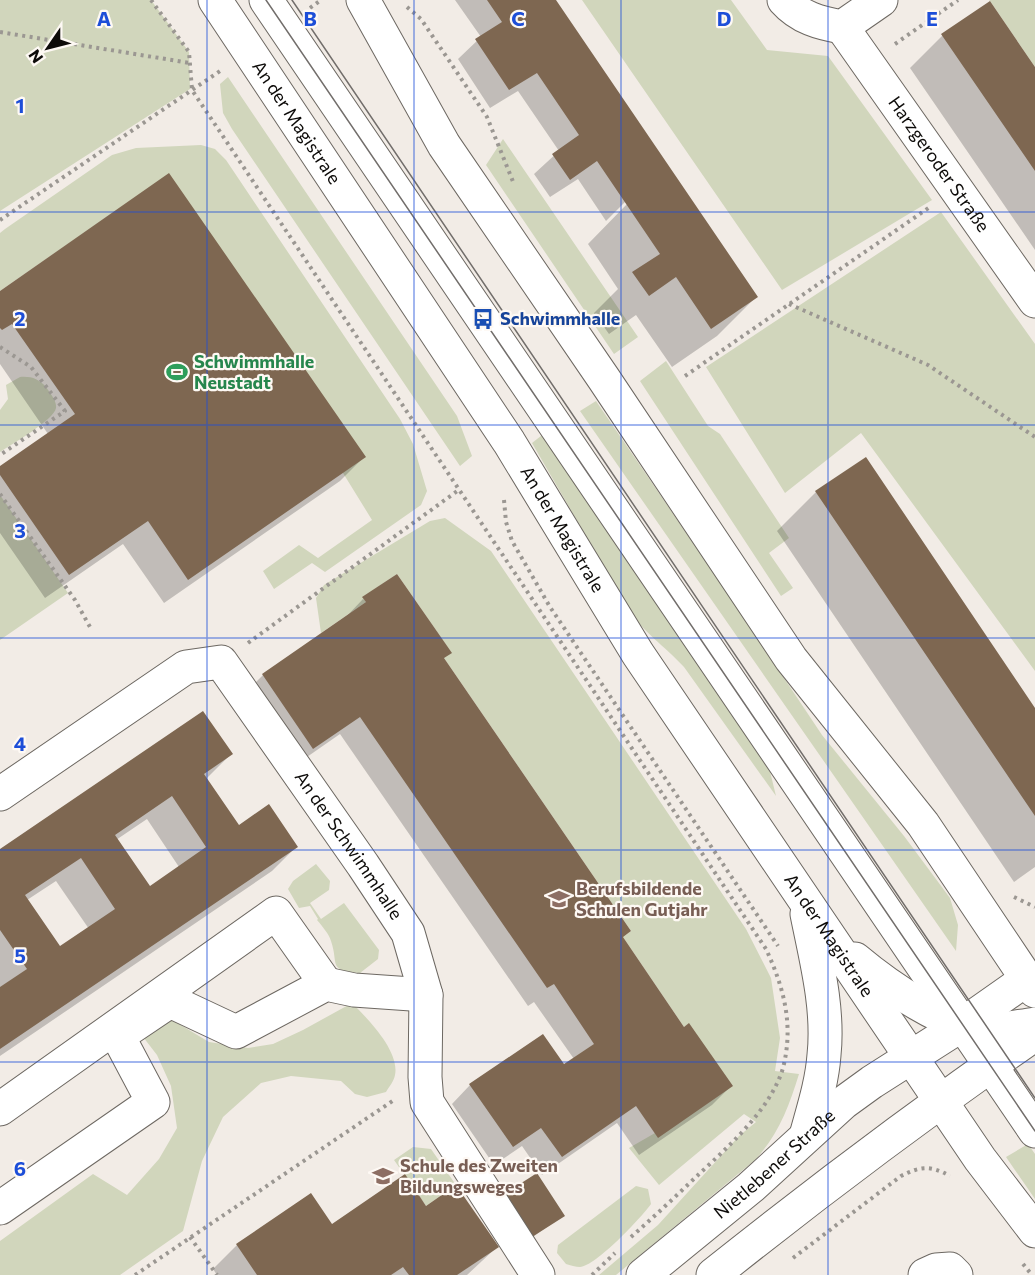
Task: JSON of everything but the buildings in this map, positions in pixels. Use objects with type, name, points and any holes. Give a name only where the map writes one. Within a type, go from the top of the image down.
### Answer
[{"type":"main road","name":"An der Magistrale","points":[[215,0],[509,442],[638,654],[980,1159],[1035,1231]]},
{"type":"main road","points":[[266,0],[782,760],[985,1037],[1035,1098]]},
{"type":"main road","points":[[292,0],[985,1037],[1035,1131]]},
{"type":"main road","points":[[363,0],[444,145],[604,378],[791,659],[923,824],[1032,981],[985,1037],[941,1100],[802,1204],[713,1275]]},
{"type":"main road","points":[[784,0],[794,11],[813,21],[842,27],[881,0]]},
{"type":"main road","name":"Harzgeroder Straße","points":[[842,27],[1035,302]]},
{"type":"main road","points":[[0,794],[186,667],[221,662]]},
{"type":"main road","name":"An der Schwimmhalle","points":[[221,662],[408,933],[426,995],[425,1077],[428,1102],[538,1275]]},
{"type":"main road","points":[[782,760],[793,812],[909,980],[923,1006],[920,1043],[912,1057]]},
{"type":"main road","points":[[805,902],[823,998],[825,1035],[820,1081],[806,1136]]},
{"type":"main road","points":[[0,1109],[276,913],[326,984]]},
{"type":"main road","points":[[827,934],[865,967],[923,1006],[985,1037],[1035,1034]]},
{"type":"main road","points":[[0,1208],[153,1102],[118,1036],[170,1002],[236,1032],[326,984],[354,990],[426,995]]},
{"type":"main road","points":[[912,1057],[1035,1024]]},
{"type":"main road","name":"Nietlebener Straße","points":[[643,1275],[751,1187],[853,1096],[912,1057]]},
{"type":"main road","points":[[925,1275],[936,1270],[950,1269],[956,1275]]},
{"type":"path","points":[[152,0],[189,52],[192,90],[766,949],[779,977],[786,1001],[788,1026],[782,1070],[763,1107],[739,1136],[626,1242]]},
{"type":"path","points":[[868,64],[958,0]]},
{"type":"path","points":[[0,32],[190,63]]},
{"type":"path","points":[[0,220],[226,66]]},
{"type":"path","points":[[685,376],[956,190]]},
{"type":"path","points":[[789,304],[928,365],[1035,437]]},
{"type":"path","points":[[0,347],[31,367],[65,411],[0,455]]},
{"type":"path","points":[[221,662],[460,489]]},
{"type":"path","points":[[503,489],[506,522],[512,541],[550,607],[782,952]]},
{"type":"path","points":[[0,494],[75,600],[90,627]]},
{"type":"path","points":[[135,1275],[394,1101],[408,1098],[428,1102]]},
{"type":"path","points":[[790,1261],[901,1176],[914,1170],[934,1168]]},
{"type":"path","points":[[190,1237],[217,1275]]},
{"type":"path","points":[[592,1275],[618,1251]]},
{"type":"green space","points":[[0,0],[151,0],[189,52],[190,89],[0,211]]},
{"type":"green space","points":[[582,0],[731,0],[767,50],[828,56],[932,200],[782,290]]},
{"type":"green space","points":[[1035,0],[1035,67],[990,1]]},
{"type":"green space","points":[[228,77],[457,416],[472,456],[460,466],[232,129],[223,113],[220,84]]},
{"type":"green space","points":[[503,139],[638,337],[614,354],[486,165]]},
{"type":"green space","points":[[201,145],[215,149],[226,160],[400,419],[413,444],[427,491],[421,505],[325,572],[312,563],[274,589],[263,571],[299,545],[318,558],[372,520],[169,174],[0,291],[0,233],[5,229],[112,155],[136,148]]},
{"type":"green space","points":[[941,212],[1035,344],[1035,671],[861,433],[785,493],[706,367]]},
{"type":"green space","points":[[666,361],[708,426],[720,434],[789,538],[769,553],[793,588],[781,596],[640,381]]},
{"type":"green space","points":[[20,377],[38,380],[43,384],[53,397],[56,408],[48,419],[0,452],[0,410],[8,399],[6,385]]},
{"type":"green space","points":[[596,401],[822,735],[904,836],[950,898],[958,925],[956,951],[580,411]]},
{"type":"green space","points":[[546,432],[765,751],[776,796],[684,667],[647,632],[627,607],[532,443]]},
{"type":"green space","points":[[0,495],[68,593],[0,640]]},
{"type":"green space","points":[[445,518],[491,551],[746,929],[771,978],[780,1038],[775,1071],[799,1074],[782,1120],[770,1141],[755,1160],[616,1275],[599,1275],[658,1225],[739,1136],[756,1122],[744,1114],[659,1185],[629,1148],[655,1133],[658,1137],[732,1086],[689,1024],[684,1027],[623,937],[631,931],[444,658],[451,652],[397,574],[363,597],[366,602],[321,633],[316,598],[324,585],[430,521]]},
{"type":"green space","points":[[316,864],[330,881],[329,890],[310,903],[321,919],[344,903],[379,950],[378,959],[360,973],[338,968],[330,938],[310,906],[299,908],[288,889],[293,881]]},
{"type":"green space","points":[[352,1003],[381,1036],[392,1056],[395,1075],[386,1092],[367,1097],[355,1094],[341,1081],[291,1076],[261,1083],[223,1117],[202,1161],[183,1231],[120,1275],[0,1275],[0,1241],[93,1174],[127,1195],[159,1159],[177,1128],[171,1086],[157,1055],[140,1033],[164,1015],[209,1042],[248,1048],[273,1044]]},
{"type":"green space","points":[[1028,1144],[1035,1154],[1035,1199],[1006,1157]]},
{"type":"green space","points":[[413,1147],[431,1149],[456,1185],[426,1206],[394,1160]]},
{"type":"green space","points":[[636,1186],[648,1189],[651,1204],[638,1220],[607,1250],[587,1265],[580,1267],[566,1264],[557,1253],[558,1245]]},
{"type":"tram line","points":[[266,0],[1035,1131]]},
{"type":"tram line","points":[[292,0],[1035,1098]]},
{"type":"place","name":"Schwimmhalle","points":[[483,319]]},
{"type":"place","name":"Schwimmhalle Neustadt","points":[[177,372]]},
{"type":"place","name":"Berufsbildende Schulen Gutjahr","points":[[559,899]]},
{"type":"place","name":"Schule des Zweiten Bildungsweges","points":[[383,1176]]}]
